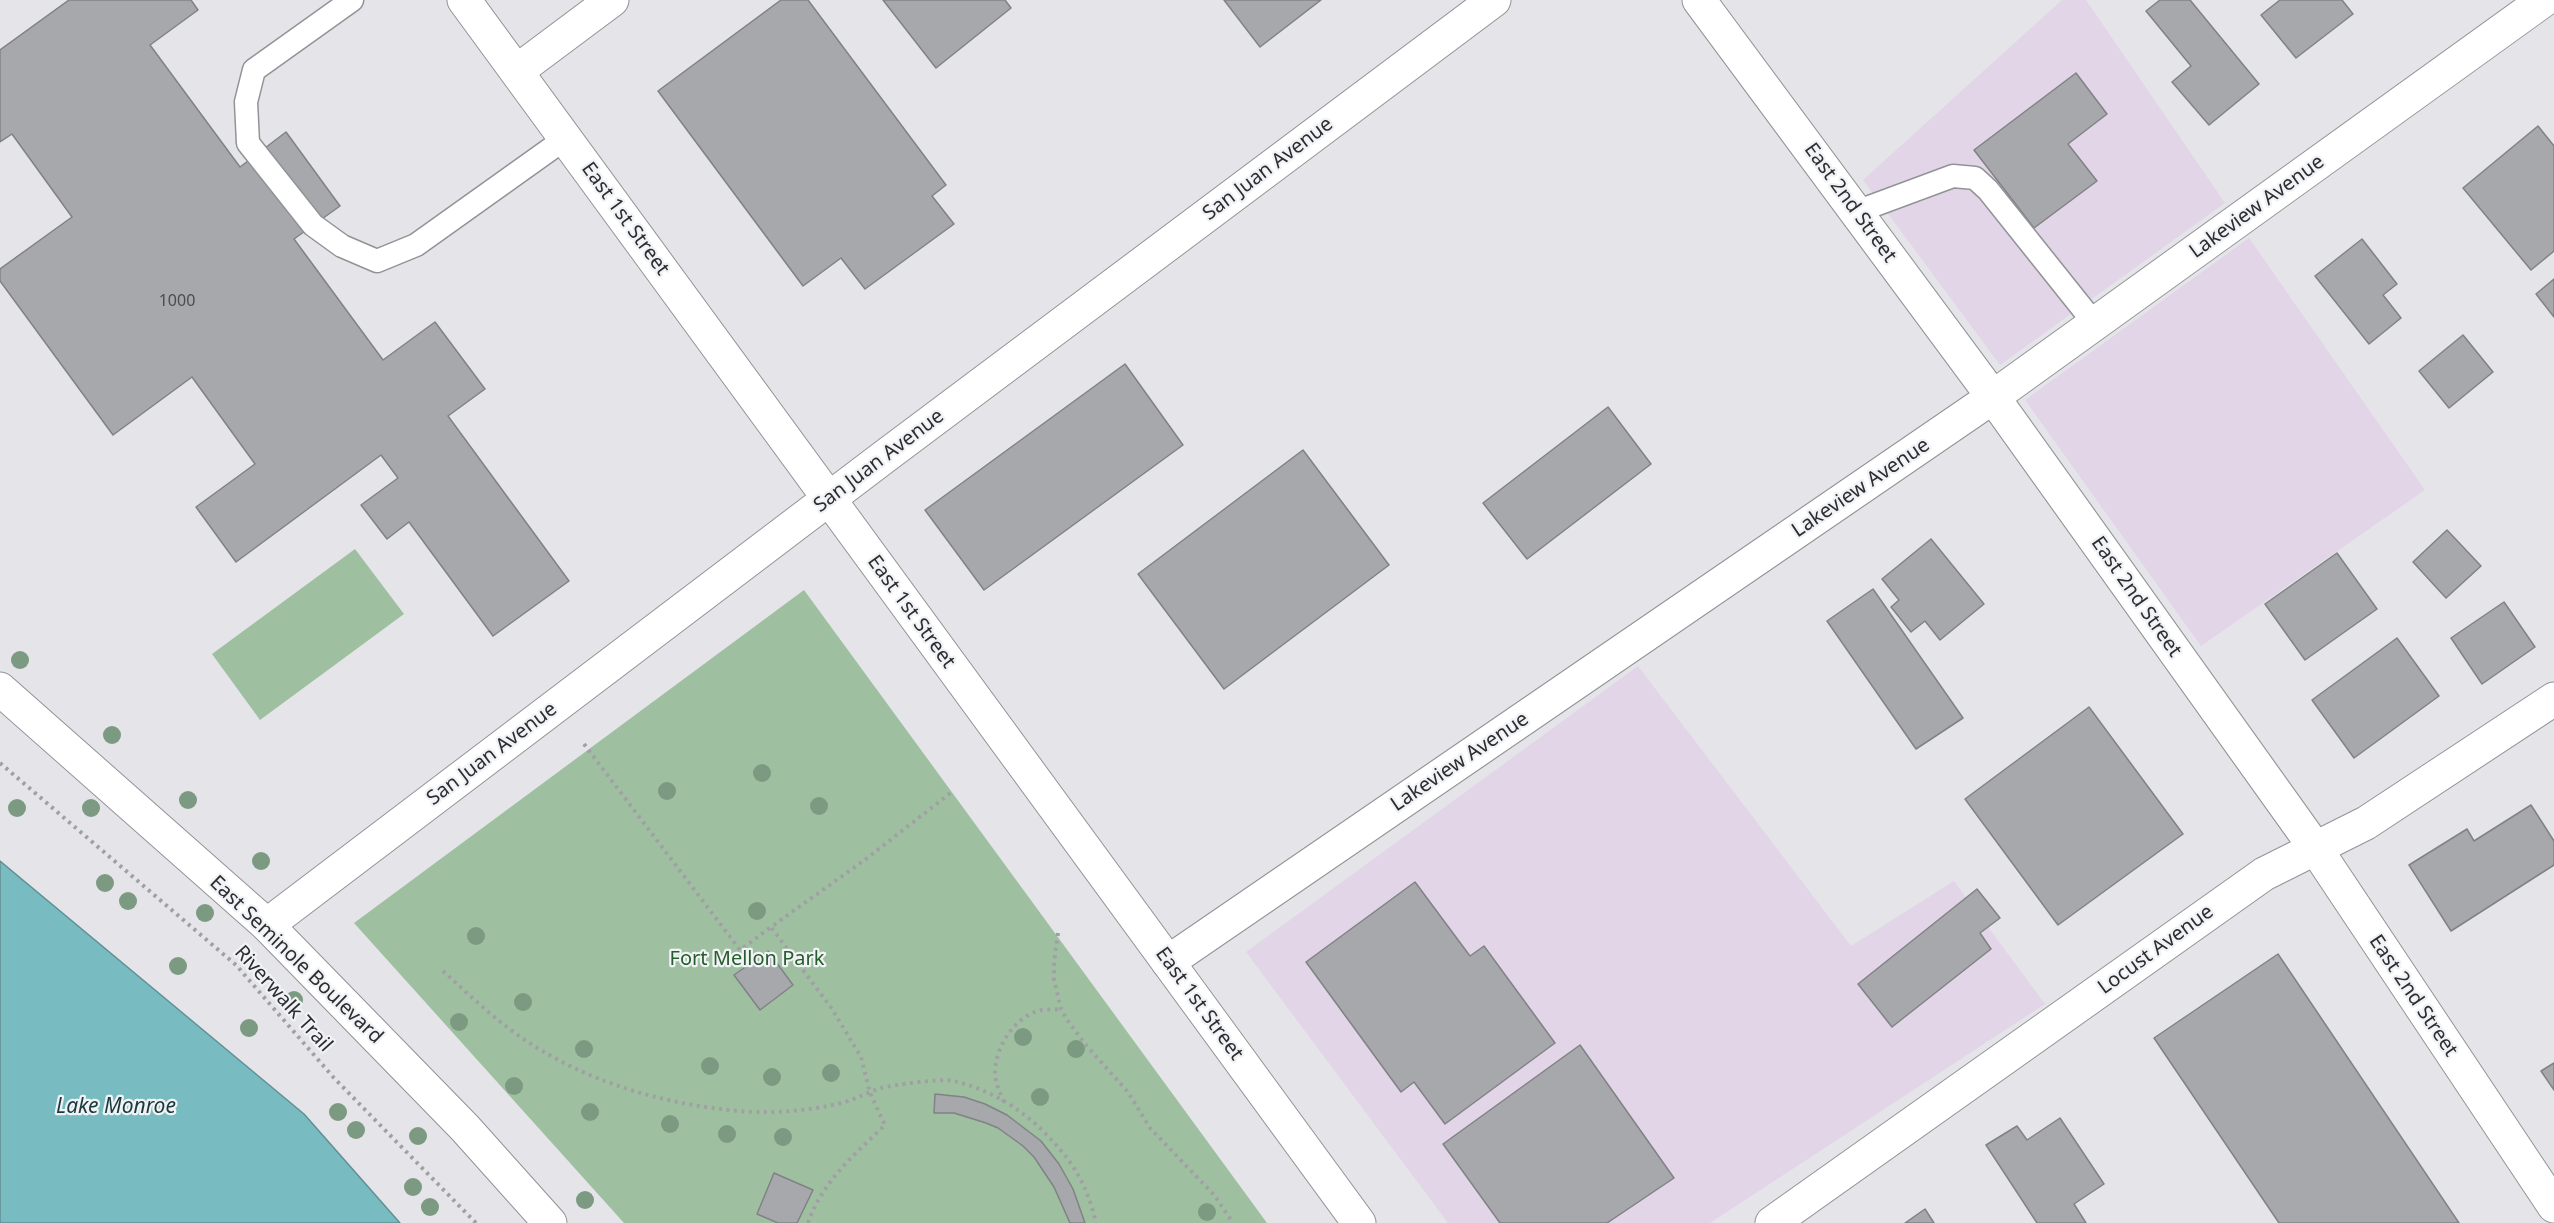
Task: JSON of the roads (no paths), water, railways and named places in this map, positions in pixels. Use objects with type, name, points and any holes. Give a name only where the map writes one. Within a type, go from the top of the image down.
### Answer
[{"type":"street","name":"East 1st Street","points":[[464,0],[1359,1223]]},
{"type":"street","points":[[517,71],[612,0]]},
{"type":"street","name":"San Juan Avenue","points":[[267,925],[828,499],[1494,0]]},
{"type":"street","name":"East 2nd Street","points":[[1700,0],[1993,397],[2316,849],[2554,1206]]},
{"type":"street","name":"Lakeview Avenue","points":[[1168,962],[1993,397],[2544,0]]},
{"type":"street","name":"East Seminole Boulevard","points":[[0,689],[267,925],[465,1128],[550,1223]]},
{"type":"street","name":"Locust Avenue","points":[[1772,1223],[2264,873],[2366,823],[2554,699]]},
{"type":"lane","points":[[352,0],[254,70],[246,102],[248,143],[314,225],[342,246],[376,261],[416,245],[566,138]]},
{"type":"lane","points":[[1856,212],[1953,176],[1975,178],[1988,190],[2095,324]]},
{"type":"water","name":"Lake Monroe","points":[[0,861],[304,1114],[400,1223],[0,1223]]},
{"type":"park label","name":"Fort Mellon Park","points":[[747,959]]}]
